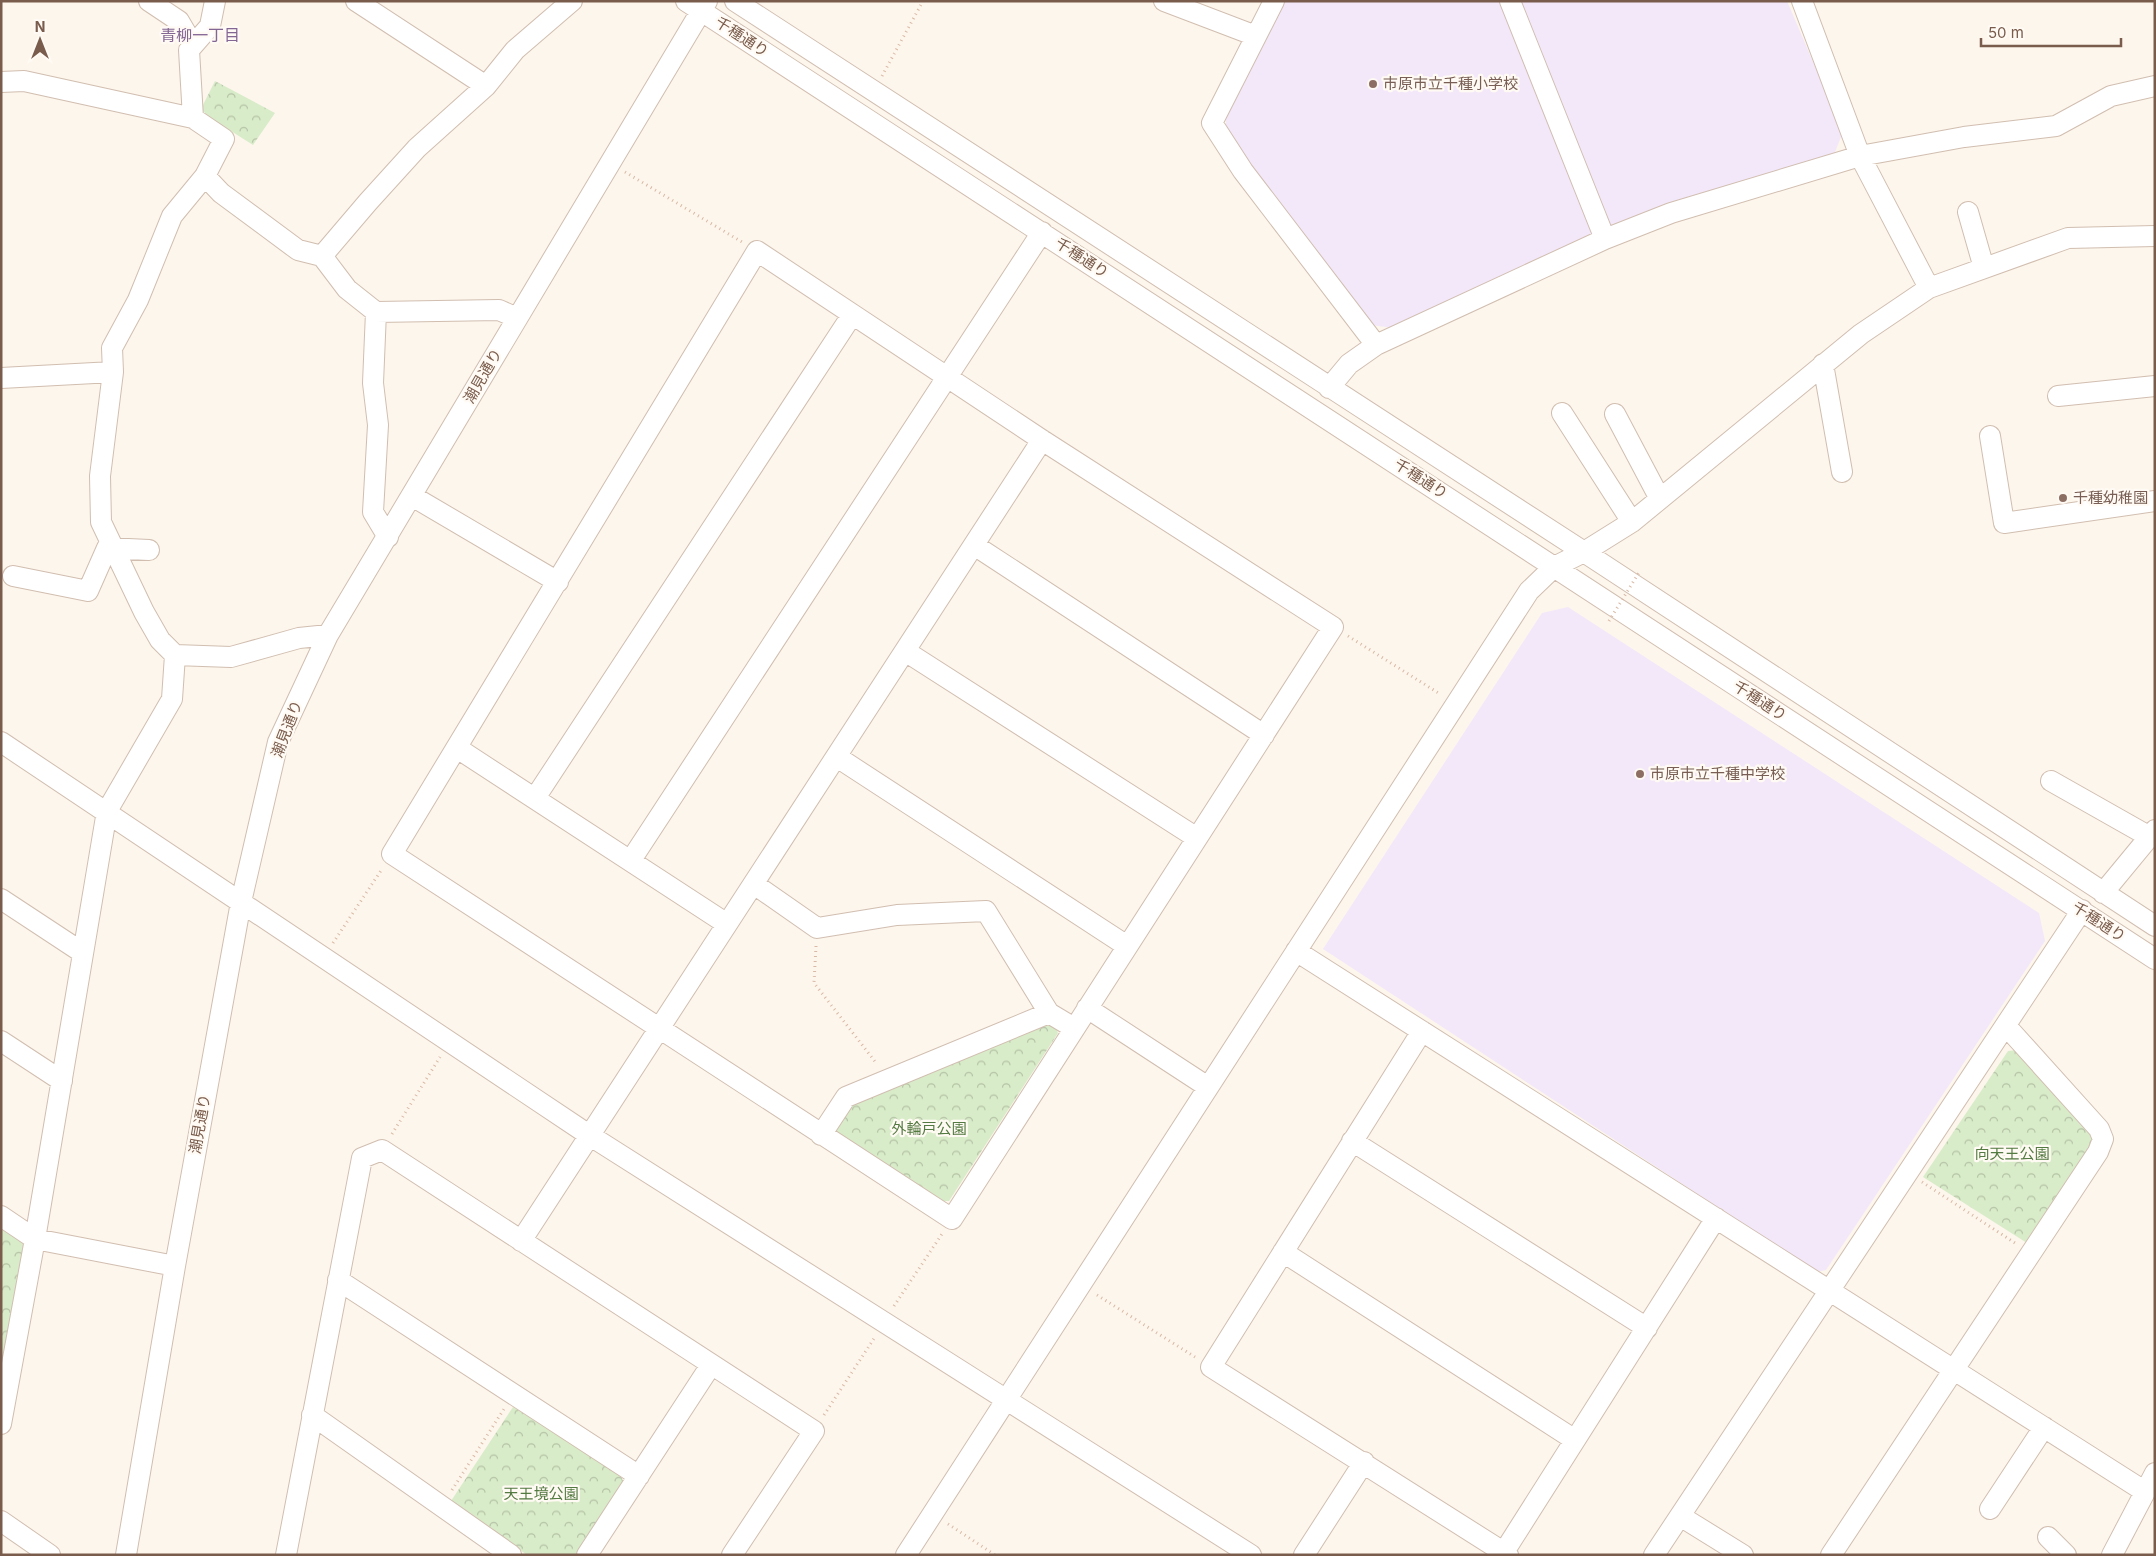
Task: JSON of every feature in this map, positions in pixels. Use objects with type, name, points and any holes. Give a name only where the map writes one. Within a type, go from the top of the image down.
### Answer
[{"type":"street","points":[[149,1],[179,21],[193,45]]},
{"type":"street","points":[[192,118],[189,50],[210,26],[216,1]]},
{"type":"street","points":[[356,1],[486,86]]},
{"type":"street","points":[[322,256],[417,148],[486,86],[515,50],[553,15],[572,1]]},
{"type":"street","name":"千種通り","points":[[735,1],[1584,552],[2155,926]]},
{"type":"street","points":[[1164,1],[1256,36]]},
{"type":"street","points":[[1274,1],[1212,123],[1243,171],[1376,345]]},
{"type":"street","points":[[1510,1],[1605,239]]},
{"type":"street","points":[[1809,3],[1860,156],[1929,288]]},
{"type":"street","name":"千種通り","points":[[698,4],[1042,232],[2155,959]]},
{"type":"street","name":"潮見通り","points":[[126,1555],[174,1266],[241,902],[278,742],[328,635],[609,163],[698,4]]},
{"type":"street","points":[[1,82],[24,81],[192,118],[224,140],[205,176],[172,216],[138,300],[112,348],[113,372],[100,476],[101,522],[160,640],[175,655],[231,657],[299,638],[328,635]]},
{"type":"street","points":[[1329,388],[1349,364],[1376,345],[1605,239],[1671,213],[1860,156],[1964,137],[2056,126],[2111,96],[2155,86]]},
{"type":"street","points":[[205,176],[221,193],[298,250],[322,256],[347,289],[376,312],[499,310],[516,318]]},
{"type":"street","points":[[1968,212],[1984,268]]},
{"type":"street","points":[[631,860],[1042,232]]},
{"type":"street","points":[[906,1555],[1008,1400],[1529,591],[1554,567],[1584,552],[1632,522],[1861,334],[1929,288],[2068,238],[2155,236]]},
{"type":"street","points":[[757,251],[852,315],[1042,440],[1333,626],[952,1219],[392,854],[757,251]]},
{"type":"street","points":[[376,312],[373,383],[378,425],[373,512],[388,537]]},
{"type":"street","points":[[535,798],[852,315]]},
{"type":"street","points":[[1823,364],[1842,472]]},
{"type":"street","points":[[1,378],[113,372]]},
{"type":"street","points":[[2058,396],[2155,386]]},
{"type":"street","points":[[1562,413],[1632,522]]},
{"type":"street","points":[[1615,414],[1660,499]]},
{"type":"street","points":[[1990,436],[2004,523],[2155,501]]},
{"type":"street","points":[[521,1241],[837,758],[1042,440]]},
{"type":"street","points":[[412,496],[558,582]]},
{"type":"street","points":[[974,545],[1264,735]]},
{"type":"street","points":[[13,576],[88,591],[107,548],[149,550]]},
{"type":"street","points":[[905,651],[1198,838]]},
{"type":"street","points":[[1,1424],[6,1366],[35,1239],[106,811],[172,698],[175,655]]},
{"type":"street","points":[[1,742],[589,1135],[1251,1555]]},
{"type":"street","points":[[457,748],[727,924]]},
{"type":"street","points":[[837,758],[1127,946]]},
{"type":"street","points":[[2051,781],[2152,834],[2103,893]]},
{"type":"street","points":[[754,884],[817,928],[896,915],[986,911],[1048,1013],[1074,1028]]},
{"type":"street","points":[[1,899],[83,953]]},
{"type":"street","points":[[1654,1555],[1909,1174],[2082,910]]},
{"type":"street","points":[[1296,951],[2144,1492]]},
{"type":"street","points":[[1087,1008],[1208,1087]]},
{"type":"street","points":[[821,1135],[846,1097],[1048,1013]]},
{"type":"street","points":[[1831,1555],[2098,1152],[2103,1139],[2099,1129],[2006,1027]]},
{"type":"street","points":[[1422,1031],[1211,1367],[1506,1553],[1575,1440],[1716,1218]]},
{"type":"street","points":[[1,1041],[62,1081]]},
{"type":"street","points":[[1352,1141],[1646,1328]]},
{"type":"street","points":[[288,1554],[312,1415],[362,1158],[382,1150],[814,1431],[732,1555]]},
{"type":"street","points":[[1,1216],[35,1239],[174,1266]]},
{"type":"street","points":[[1283,1252],[1575,1440]]},
{"type":"street","points":[[338,1280],[639,1476]]},
{"type":"street","points":[[587,1555],[711,1365]]},
{"type":"street","points":[[312,1415],[511,1555]]},
{"type":"street","points":[[1990,1509],[2044,1427]]},
{"type":"street","points":[[1304,1555],[1364,1462]]},
{"type":"street","points":[[2112,1555],[2155,1473]]},
{"type":"street","points":[[1680,1516],[1743,1555]]},
{"type":"street","points":[[1,1521],[50,1555]]},
{"type":"street","points":[[2048,1537],[2066,1555]]},
{"type":"path","points":[[873,92],[923,1]]},
{"type":"path","points":[[609,163],[757,251]]},
{"type":"path","points":[[1609,621],[1640,571]]},
{"type":"path","points":[[1333,626],[1456,704]]},
{"type":"path","points":[[324,958],[392,854]]},
{"type":"path","points":[[817,928],[814,983],[888,1078]]},
{"type":"path","points":[[382,1150],[449,1042]]},
{"type":"path","points":[[1909,1174],[2030,1253]]},
{"type":"path","points":[[1082,1285],[1211,1367]]},
{"type":"path","points":[[442,1506],[514,1394]]},
{"type":"path","points":[[933,1514],[994,1555]]},
{"type":"shaded area","name":"市原市立千種小学校","points":[[1285,1],[1787,1],[1843,132],[1833,157],[1393,328],[1371,325],[1226,131],[1226,114]]},
{"type":"shaded area","name":"市原市立千種中学校","points":[[1568,607],[2039,913],[2045,941],[1826,1270],[1817,1272],[1323,949],[1542,613]]},
{"type":"green space","points":[[215,81],[275,113],[253,145],[209,117],[201,109]]},
{"type":"green space","name":"外輪戸公園","points":[[1043,1021],[1055,1026],[1058,1033],[949,1201],[939,1201],[835,1135],[834,1125],[850,1101]]},
{"type":"green space","name":"向天王公園","points":[[2017,1050],[2092,1136],[2092,1144],[2027,1243],[1923,1177],[2008,1051]]},
{"type":"green space","points":[[1,1216],[35,1239],[12,1369],[1,1362]]},
{"type":"green space","name":"天王境公園","points":[[513,1407],[620,1474],[623,1481],[575,1555],[527,1555],[451,1501]]},
{"type":"place","name":"市原市立千種小学校","points":[[1373,84]]},
{"type":"place","name":"千種幼稚園","points":[[2063,498]]},
{"type":"place","name":"市原市立千種中学校","points":[[1640,774]]},
{"type":"district","name":"青柳一丁目","points":[[200,35]]}]
